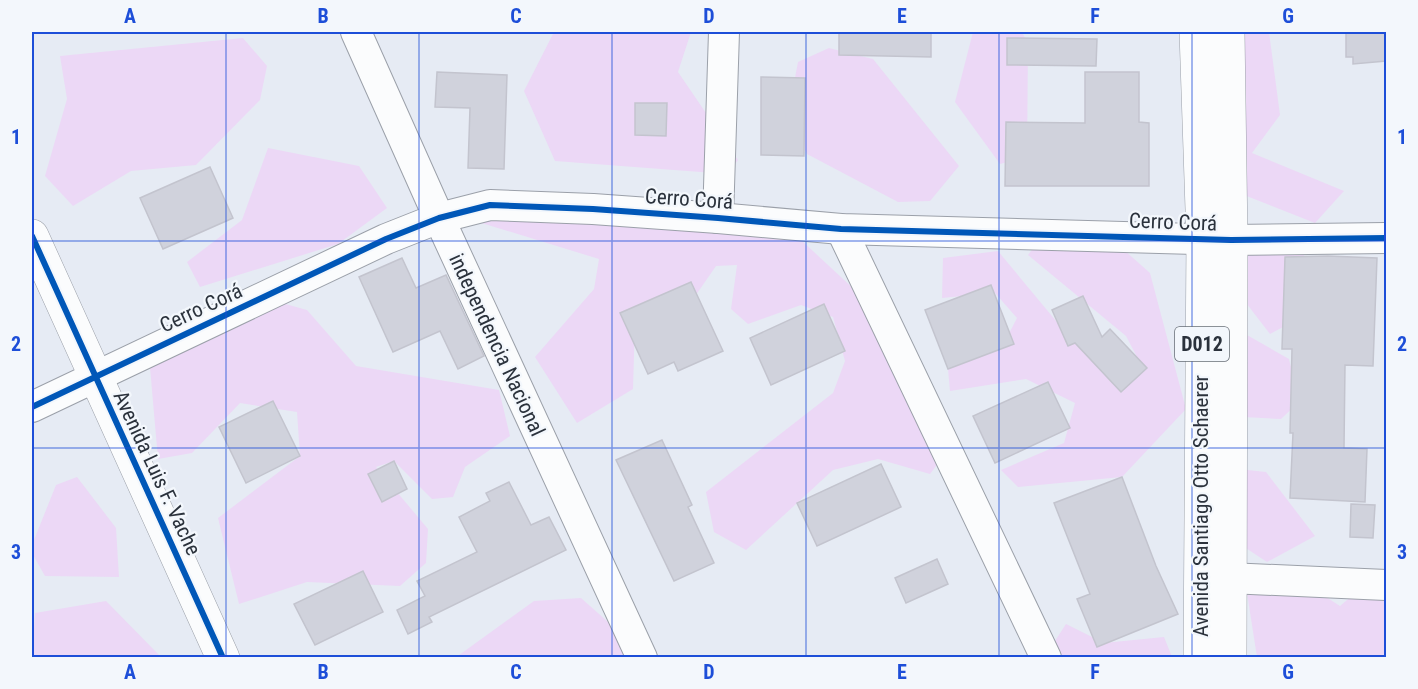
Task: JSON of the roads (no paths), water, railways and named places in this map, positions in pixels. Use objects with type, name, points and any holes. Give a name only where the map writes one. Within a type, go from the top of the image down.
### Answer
[{"type":"main road","name":"Avenida Santiago Otto Schaerer","points":[[1196,32],[1217,240]]},
{"type":"main road","name":"Avenida Santiago Otto Schaerer","points":[[1200,657],[1214,578],[1217,240],[1228,32]]},
{"type":"main road","name":"Avenida Luis F. Vache","points":[[32,236],[223,657]]},
{"type":"main road","name":"Avenida Santiago Otto Schaerer","points":[[1214,578],[1230,657]]},
{"type":"street","name":"independencia Nacional","points":[[356,32],[439,219],[642,657]]},
{"type":"street","points":[[718,218],[724,32]]},
{"type":"street","name":"Cerro Corá","points":[[32,407],[386,239],[439,219],[490,205],[593,209],[841,229],[1217,240],[1386,238]]},
{"type":"street","points":[[841,229],[1046,657]]},
{"type":"street","points":[[1214,578],[1386,585]]}]
